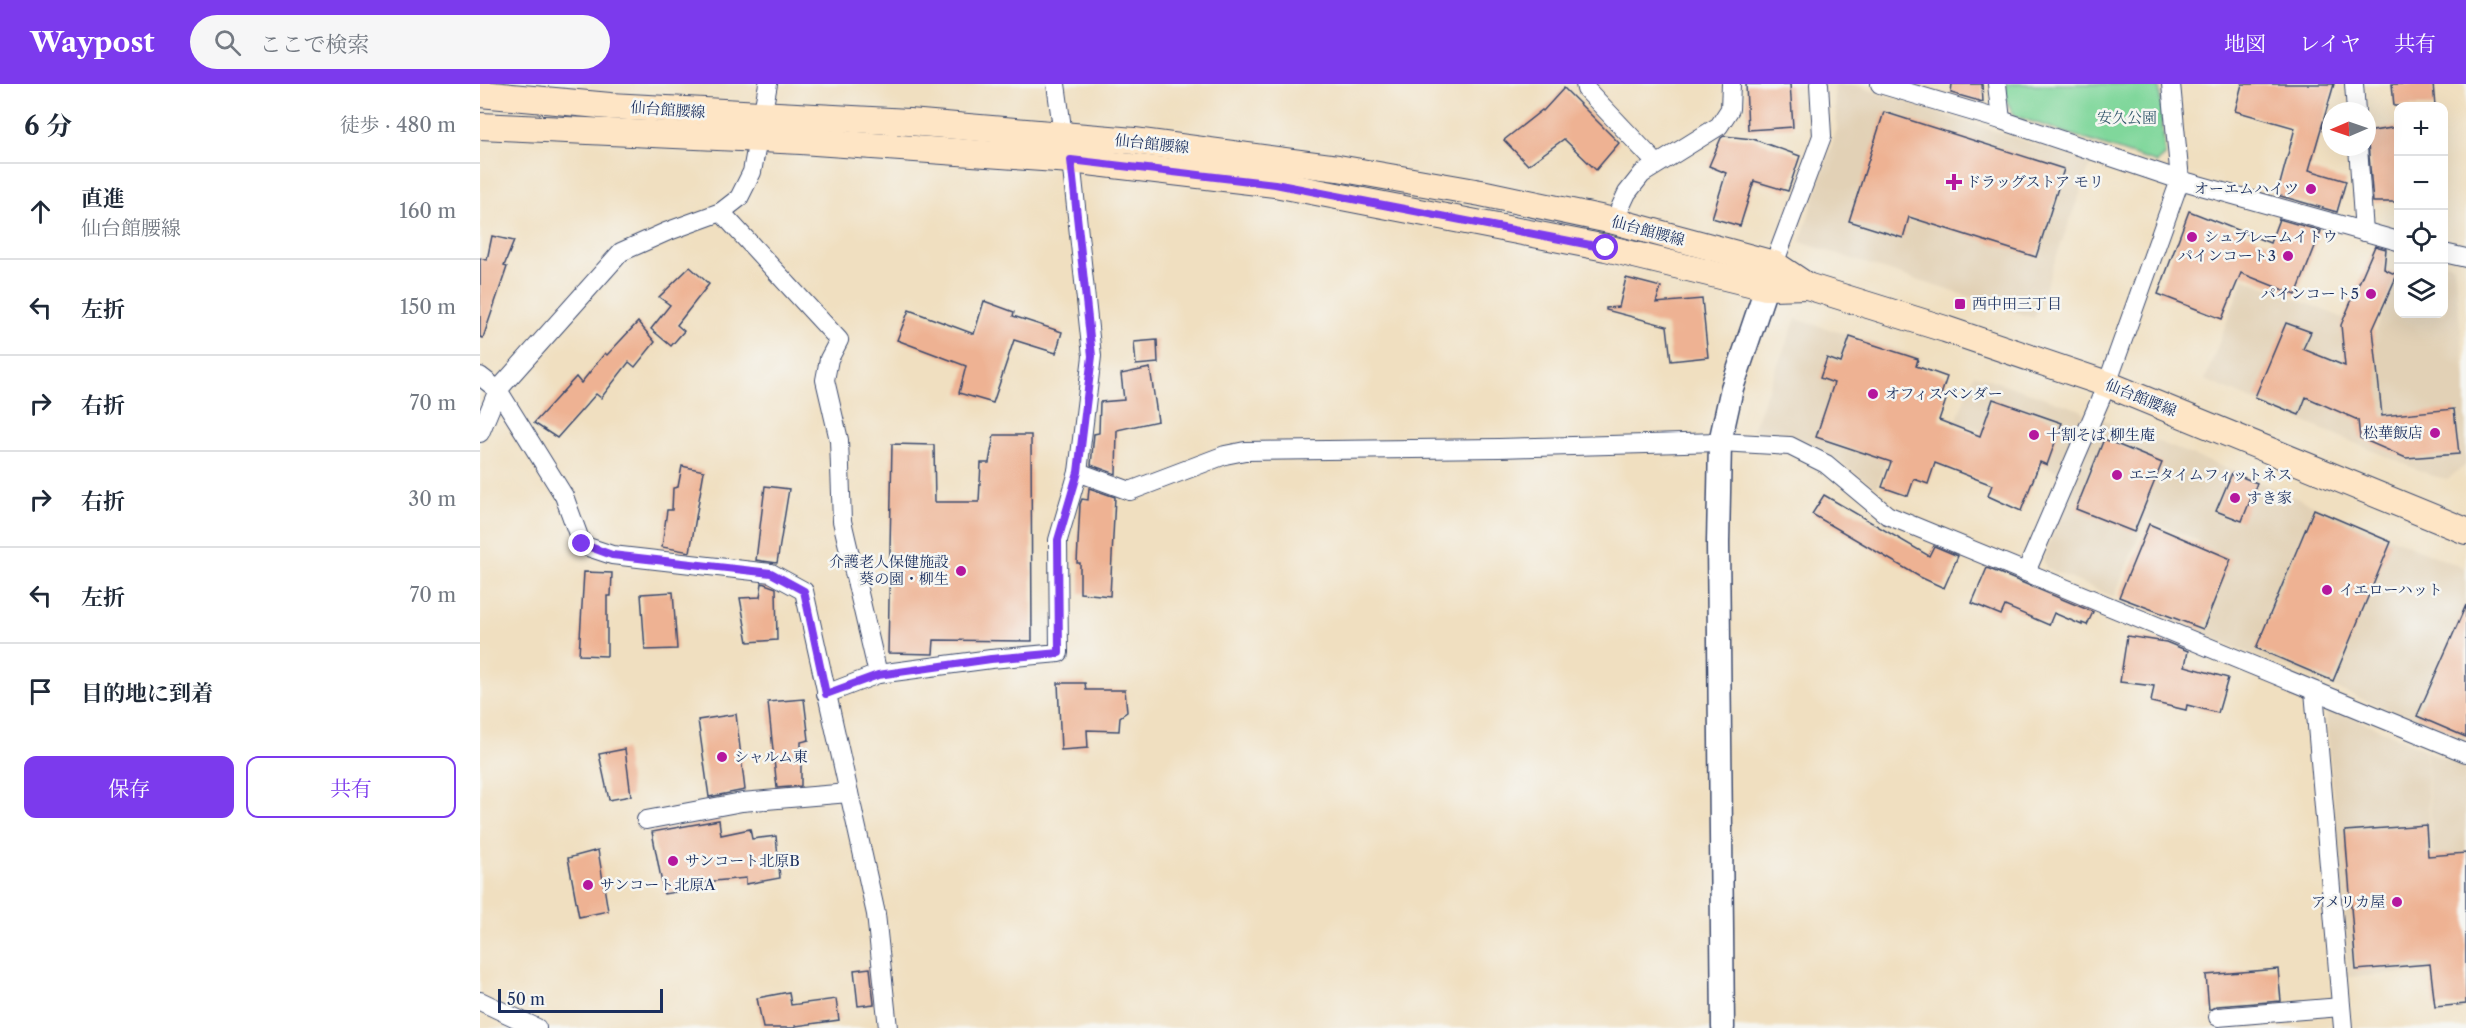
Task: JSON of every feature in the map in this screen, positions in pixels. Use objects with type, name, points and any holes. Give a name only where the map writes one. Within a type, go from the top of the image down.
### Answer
[{"type":"main road","name":"仙台館腰線","points":[[480,94],[609,106],[759,128],[1071,160],[1275,184],[1606,248],[1770,276]]},
{"type":"main road","name":"仙台館腰線","points":[[480,126],[759,128],[909,122],[1247,154],[1481,193],[1614,221],[1770,276],[1945,329],[2107,384],[2466,531]]},
{"type":"street","points":[[480,433],[498,390],[621,252],[666,232],[721,212],[739,198],[752,171],[768,84]]},
{"type":"street","points":[[1056,84],[1063,135]]},
{"type":"street","points":[[1585,84],[1586,89],[1658,164]]},
{"type":"street","points":[[1614,221],[1627,193],[1642,174],[1719,126],[1730,109],[1731,84]]},
{"type":"street","points":[[1723,1028],[1718,543],[1720,442],[1732,388],[1770,276],[1822,136],[1819,84]]},
{"type":"street","points":[[1880,84],[2001,120],[2180,180],[2394,240]]},
{"type":"street","points":[[1997,84],[2001,120]]},
{"type":"street","points":[[2026,572],[2107,384],[2180,180],[2171,84]]},
{"type":"street","points":[[2354,84],[2355,102]]},
{"type":"street","points":[[2359,156],[2364,232]]},
{"type":"street","points":[[826,694],[878,675],[991,659],[1059,653],[1058,540],[1078,472],[1092,356],[1071,160]]},
{"type":"street","points":[[721,212],[839,340],[829,359],[825,381],[839,440],[842,521],[878,675]]},
{"type":"street","points":[[2448,254],[2466,258]]},
{"type":"street","points":[[480,376],[498,390],[564,495],[582,544],[612,555],[771,573],[804,591],[876,914],[888,1028]]},
{"type":"street","points":[[1078,472],[1130,491],[1225,455],[1245,451],[1499,448],[1720,442],[1790,446],[1826,464],[1887,514],[2466,753]]},
{"type":"street","points":[[2314,691],[2343,1028]]},
{"type":"street","points":[[646,820],[742,802],[849,793]]},
{"type":"street","points":[[480,1001],[537,1028]]},
{"type":"street","points":[[2218,1017],[2341,1007]]},
{"type":"shaded area","points":[[1837,84],[1851,84],[2091,163],[2034,318],[1800,242],[1837,129],[1834,88]]},
{"type":"shaded area","points":[[2448,264],[2454,266],[2466,380],[2466,465],[2447,479],[2433,476],[2205,380],[2243,278],[2376,331],[2394,279],[2394,318],[2448,318]]},
{"type":"shaded area","points":[[1796,319],[1921,357],[1877,488],[1811,442],[1752,430]]},
{"type":"shaded area","points":[[1974,374],[2081,410],[2084,414],[2060,472],[1998,448],[2002,438],[1956,422]]},
{"type":"shaded area","points":[[2103,420],[2230,470],[2466,569],[2466,741],[2165,619],[2199,541],[2146,519],[2114,597],[2046,568],[2043,558],[2097,424]]},
{"type":"shaded area","points":[[2333,708],[2425,750],[2439,971],[2348,977],[2326,714]]},
{"type":"shaded area","points":[[2426,751],[2466,768],[2466,906],[2437,908]]},
{"type":"green space","name":"安久公園","points":[[2005,84],[2159,84],[2165,156],[2157,163],[2015,116],[2007,102]]},
{"type":"building","points":[[1746,84],[1790,84],[1793,127],[1748,130]]},
{"type":"building","points":[[1952,84],[1982,84],[1983,102],[1951,93]]},
{"type":"building","points":[[2242,84],[2334,84],[2329,102],[2322,102],[2322,125],[2309,170],[2346,181],[2337,212],[2277,195],[2295,128],[2235,111]]},
{"type":"building","points":[[2392,84],[2433,84],[2435,102],[2394,102],[2394,106]]},
{"type":"building","points":[[1564,88],[1619,143],[1596,170],[1564,139],[1528,165],[1504,140],[1543,111]]},
{"type":"building","points":[[1884,112],[2064,169],[2036,257],[1909,217],[1903,238],[1849,221]]},
{"type":"building","points":[[2394,128],[2394,202],[2373,202],[2369,156],[2376,156],[2376,131]]},
{"type":"building","points":[[1724,136],[1753,139],[1800,156],[1788,191],[1754,181],[1740,226],[1712,218],[1726,173],[1709,166]]},
{"type":"building","points":[[2189,211],[2270,243],[2279,219],[2321,231],[2296,295],[2241,273],[2222,319],[2158,294]]},
{"type":"building","points":[[492,236],[514,241],[504,266],[507,267],[483,338],[480,337],[480,258],[487,260]]},
{"type":"building","points":[[2375,246],[2386,249],[2384,269],[2394,274],[2394,282],[2373,329],[2382,416],[2454,409],[2459,454],[2406,458],[2360,438],[2358,420],[2306,397],[2299,415],[2255,397],[2286,323],[2311,332],[2303,349],[2345,366],[2341,325]]},
{"type":"building","points":[[690,267],[709,284],[677,325],[684,331],[671,346],[651,329],[670,305],[659,297]]},
{"type":"building","points":[[1626,278],[1661,287],[1656,303],[1702,299],[1708,357],[1671,361],[1667,326],[1606,310],[1606,308],[1619,307]]},
{"type":"building","points":[[984,301],[1014,312],[1013,316],[1062,332],[1056,353],[1014,340],[993,403],[959,393],[966,366],[897,340],[909,310],[974,334]]},
{"type":"building","points":[[638,322],[655,342],[635,367],[629,362],[601,398],[596,394],[557,438],[534,423],[576,377],[581,383],[605,353],[607,355]]},
{"type":"building","points":[[1850,337],[1918,359],[1916,366],[1947,377],[1941,395],[1947,397],[1939,420],[1980,436],[1993,399],[2062,423],[2047,465],[2040,462],[2021,511],[1988,496],[1992,485],[1935,463],[1928,484],[1914,479],[1908,496],[1882,487],[1891,462],[1816,437],[1834,383],[1820,378],[1827,358],[1841,363]]},
{"type":"building","points":[[1157,340],[1158,363],[1136,365],[1134,342]]},
{"type":"building","points":[[1150,368],[1158,421],[1117,430],[1116,474],[1091,465],[1094,434],[1099,433],[1100,402],[1124,400],[1121,374]]},
{"type":"building","name":"介護老人保健施設 葵の園・柳生","points":[[994,435],[1031,435],[1032,641],[934,640],[933,654],[888,653],[892,444],[934,445],[935,502],[979,502],[981,463],[989,463]]},
{"type":"building","points":[[2104,439],[2162,463],[2134,532],[2076,509]]},
{"type":"building","points":[[682,466],[704,471],[690,552],[662,547],[667,510],[672,510],[673,488],[678,487]]},
{"type":"building","points":[[2232,473],[2257,483],[2242,521],[2216,511]]},
{"type":"building","points":[[765,486],[789,489],[777,563],[756,560]]},
{"type":"building","points":[[1089,488],[1115,497],[1110,596],[1080,593],[1080,563],[1077,563],[1080,504],[1082,499],[1088,500]]},
{"type":"building","points":[[1824,495],[1929,556],[1934,546],[1958,556],[1944,588],[1920,577],[1812,514]]},
{"type":"building","points":[[2314,509],[2391,542],[2333,681],[2256,648]]},
{"type":"building","points":[[2149,524],[2231,559],[2203,629],[2119,597]]},
{"type":"building","points":[[1987,568],[2093,612],[2087,625],[2054,613],[2049,625],[2005,606],[2001,615],[1972,603]]},
{"type":"building","points":[[584,572],[612,573],[611,596],[607,596],[607,656],[579,655]]},
{"type":"building","points":[[762,583],[776,588],[777,640],[748,642],[740,598],[760,597]]},
{"type":"building","points":[[673,592],[677,649],[645,650],[641,594]]},
{"type":"building","points":[[2466,605],[2466,737],[2417,716]]},
{"type":"building","points":[[2127,636],[2166,642],[2188,651],[2185,666],[2228,678],[2218,713],[2187,705],[2186,710],[2151,702],[2154,686],[2120,682]]},
{"type":"building","points":[[1058,683],[1085,683],[1086,690],[1125,690],[1127,712],[1120,717],[1119,731],[1087,730],[1088,748],[1061,750]]},
{"type":"building","points":[[804,699],[809,740],[801,742],[801,786],[777,788],[768,702]]},
{"type":"building","name":"シャルム東","points":[[736,714],[745,790],[709,797],[698,720]]},
{"type":"building","points":[[625,749],[631,796],[609,800],[599,754]]},
{"type":"building","points":[[719,820],[721,835],[750,829],[752,839],[776,836],[780,878],[746,884],[746,878],[693,883],[694,889],[664,894],[652,832]]},
{"type":"building","points":[[2426,825],[2428,856],[2466,853],[2466,1004],[2435,1007],[2430,964],[2356,970],[2345,831]]},
{"type":"building","name":"サンコート北原A","points":[[598,850],[608,911],[579,917],[568,858]]},
{"type":"building","points":[[870,968],[874,1004],[858,1006],[854,970]]},
{"type":"building","points":[[2278,969],[2281,1001],[2217,1006],[2209,1010],[2206,975]]},
{"type":"building","points":[[789,992],[791,1005],[836,999],[839,1020],[795,1026],[796,1028],[763,1028],[757,998]]},
{"type":"place","name":"ドラッグストア モリ","points":[[1954,182]]},
{"type":"place","name":"オーエムハイツ","points":[[2311,189]]},
{"type":"place","name":"シュプレームイトウ","points":[[2192,237]]},
{"type":"place","name":"パインコート3","points":[[2288,256]]},
{"type":"place","name":"パインコート5","points":[[2371,294]]},
{"type":"place","name":"西中田三丁目","points":[[1960,304]]},
{"type":"place","name":"オフィスベンダー","points":[[1873,394]]},
{"type":"place","name":"松華飯店","points":[[2435,433]]},
{"type":"place","name":"十割そば 柳生庵","points":[[2034,435]]},
{"type":"place","name":"エニタイムフィットネス","points":[[2117,475]]},
{"type":"place","name":"すき家","points":[[2235,498]]},
{"type":"place","name":"介護老人保健施設 葵の園・柳生","points":[[961,571]]},
{"type":"place","name":"イエローハット","points":[[2327,590]]},
{"type":"place","name":"シャルム東","points":[[722,757]]},
{"type":"place","name":"サンコート北原B","points":[[673,861]]},
{"type":"place","name":"サンコート北原A","points":[[588,885]]},
{"type":"place","name":"アメリカ屋","points":[[2397,902]]},
{"type":"route","points":[[582,544],[612,555],[771,573],[804,591],[826,694],[878,675],[991,659],[1059,653],[1058,540],[1078,472],[1092,356],[1071,160],[1275,184],[1606,248]]}]
